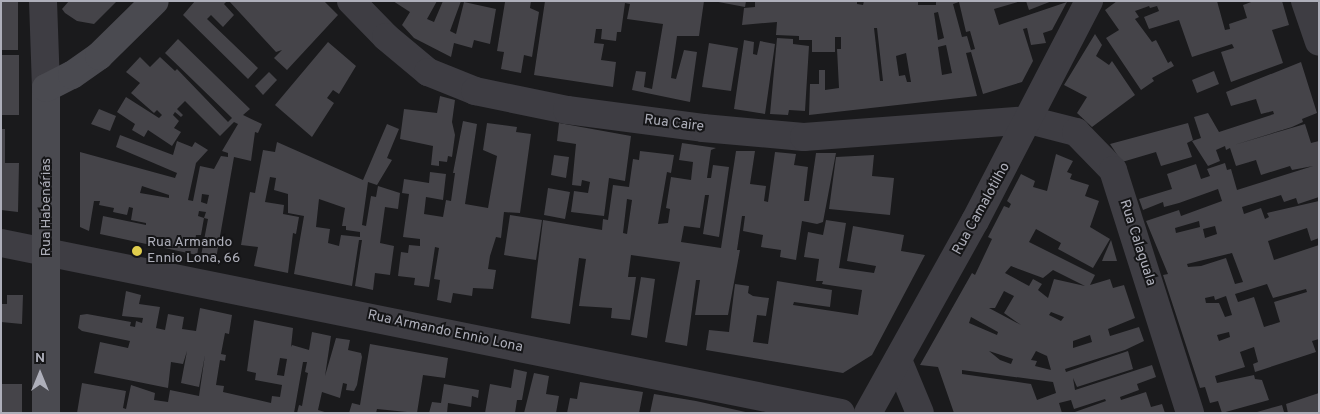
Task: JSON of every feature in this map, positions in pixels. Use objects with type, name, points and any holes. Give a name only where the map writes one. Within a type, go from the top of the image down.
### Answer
[{"type":"street","name":"Rua Habenárias","points":[[43,1],[48,251],[46,413]]},
{"type":"street","points":[[46,88],[72,75],[99,56],[155,1]]},
{"type":"street","name":"Rua Caire","points":[[351,1],[386,37],[428,72],[475,91],[567,110],[703,128],[804,137],[1029,120]]},
{"type":"street","name":"Rua Camalotilho","points":[[868,413],[1029,120],[1089,1]]},
{"type":"street","points":[[1305,1],[1319,42]]},
{"type":"street","name":"Rua Calaguala","points":[[1029,120],[1076,132],[1112,170],[1190,413]]},
{"type":"street","name":"Rua Armando Ennio Lona","points":[[1,243],[842,413]]},
{"type":"street","points":[[898,360],[920,413]]},
{"type":"building","points":[[1,1],[18,1],[18,50],[1,50]]},
{"type":"building","points":[[69,1],[117,1],[94,24],[77,21],[65,13],[62,9]]},
{"type":"building","points":[[195,1],[227,1],[224,4],[234,15],[223,27],[211,15],[207,19],[258,68],[248,79],[183,15]]},
{"type":"building","points":[[229,1],[324,1],[338,15],[287,70],[274,58],[282,50],[276,52]]},
{"type":"building","points":[[393,1],[437,1],[427,19],[434,22],[443,1],[461,1],[450,31],[456,34],[464,2],[496,9],[490,44],[474,40],[472,48],[454,43],[451,57],[414,38],[402,25],[410,12]]},
{"type":"building","points":[[531,1],[530,8],[539,12],[532,57],[524,55],[521,73],[501,69],[504,52],[497,51],[505,2]]},
{"type":"building","points":[[545,1],[704,1],[699,36],[677,36],[671,78],[676,79],[684,50],[697,52],[690,102],[632,90],[636,71],[646,72],[644,87],[652,89],[663,24],[627,19],[630,4],[625,3],[621,32],[617,32],[616,41],[601,39],[602,29],[596,29],[594,43],[604,44],[601,60],[616,62],[613,87],[534,75]]},
{"type":"building","points":[[713,1],[746,1],[745,7]]},
{"type":"building","points":[[755,1],[857,1],[857,4],[863,5],[864,1],[918,1],[918,5],[936,5],[936,1],[1021,1],[994,9],[999,25],[1067,2],[1052,30],[1043,33],[1046,43],[1031,45],[1027,28],[1023,29],[1033,61],[1022,82],[983,94],[971,52],[966,53],[977,96],[809,115],[810,84],[819,84],[819,70],[825,70],[825,90],[839,88],[837,49],[841,49],[841,37],[835,37],[835,52],[812,52],[812,40],[799,40],[799,36],[776,35],[777,22],[742,25],[744,8],[755,7]],"holes":[[[959,2],[966,32],[970,31],[975,49],[971,50],[967,36],[962,37],[953,4]],[[938,12],[944,38],[938,40],[934,13]],[[874,28],[877,28],[883,81],[880,81]],[[946,45],[952,73],[942,75],[938,47]],[[906,53],[911,82],[907,82],[905,75],[899,76],[896,56]]]},
{"type":"building","points":[[1026,1],[1052,1],[1029,10]]},
{"type":"building","points":[[1117,1],[1217,1],[1225,30],[1230,29],[1229,24],[1247,18],[1243,5],[1254,1],[1282,1],[1289,25],[1272,30],[1283,63],[1231,82],[1221,52],[1234,48],[1232,44],[1192,57],[1179,20],[1149,29],[1144,17],[1159,11],[1157,6],[1150,8],[1149,6],[1135,11],[1139,17],[1135,19],[1152,42],[1156,40],[1168,63],[1171,61],[1174,66],[1152,78],[1154,81],[1141,90],[1106,38],[1119,30],[1105,10]]},
{"type":"building","points":[[1095,34],[1102,45],[1096,56],[1109,65],[1112,61],[1135,95],[1092,127],[1077,113],[1087,97],[1064,85]]},
{"type":"building","points":[[777,38],[793,39],[793,44],[809,46],[805,111],[789,110],[788,115],[770,114]]},
{"type":"building","points":[[178,39],[250,109],[243,115],[262,124],[258,133],[255,132],[251,161],[234,157],[216,259],[201,256],[208,219],[204,218],[201,235],[196,235],[195,243],[199,244],[197,255],[100,234],[103,216],[146,225],[146,223],[131,220],[133,208],[129,207],[127,215],[113,212],[114,208],[99,205],[100,201],[94,201],[89,231],[80,227],[80,152],[175,178],[177,173],[116,147],[120,135],[173,155],[177,141],[192,147],[195,142],[208,150],[196,163],[188,200],[193,201],[200,166],[214,169],[221,156],[228,157],[228,153],[222,151],[238,124],[234,122],[220,136],[185,101],[177,109],[183,115],[181,117],[175,112],[173,115],[179,121],[174,128],[181,132],[172,146],[148,130],[144,137],[132,130],[135,124],[117,112],[126,97],[159,118],[162,115],[157,110],[154,113],[131,93],[140,83],[126,72],[140,57],[150,67],[160,57],[175,71],[177,69],[228,122],[232,118],[165,53]],"holes":[[[142,186],[169,195],[169,198],[140,193]],[[202,194],[209,195],[207,204],[201,202]],[[199,211],[206,212],[204,218],[198,216]]]},
{"type":"building","points":[[744,40],[754,42],[753,54],[757,55],[760,41],[775,44],[765,114],[734,109]]},
{"type":"building","points":[[328,42],[356,66],[339,94],[333,90],[327,98],[334,103],[312,137],[275,105]]},
{"type":"building","points":[[709,43],[738,48],[731,91],[702,87]]},
{"type":"building","points":[[1,55],[19,55],[19,115],[1,115]]},
{"type":"building","points":[[1301,62],[1317,113],[1302,119],[1303,122],[1292,127],[1234,145],[1305,124],[1311,143],[1319,141],[1319,197],[1298,204],[1296,198],[1284,202],[1281,195],[1242,207],[1244,214],[1261,208],[1265,219],[1269,217],[1267,213],[1319,201],[1319,238],[1311,241],[1307,228],[1268,241],[1274,260],[1319,245],[1319,339],[1312,341],[1316,352],[1255,372],[1253,364],[1258,362],[1254,347],[1240,352],[1245,367],[1215,376],[1217,383],[1254,375],[1255,379],[1262,380],[1269,400],[1222,413],[1218,401],[1210,403],[1205,387],[1200,388],[1163,275],[1168,274],[1146,221],[1179,210],[1181,216],[1222,201],[1218,189],[1179,203],[1164,207],[1163,202],[1143,210],[1139,199],[1172,189],[1167,174],[1196,164],[1201,179],[1210,176],[1207,169],[1225,163],[1227,170],[1231,169],[1237,190],[1313,166],[1292,170],[1290,166],[1261,175],[1256,160],[1236,166],[1230,148],[1226,150],[1225,146],[1216,150],[1220,161],[1208,166],[1192,141],[1201,138],[1194,117],[1208,113],[1219,132],[1274,114],[1273,111],[1261,114],[1256,99],[1231,106],[1226,92]],"holes":[[[1199,221],[1200,227],[1176,233],[1175,228]],[[1215,226],[1217,234],[1205,238],[1203,229]],[[1232,253],[1243,282],[1235,284],[1226,258],[1201,266],[1188,267],[1187,264]],[[1267,284],[1273,298],[1306,289],[1307,292],[1274,302],[1280,322],[1264,327],[1254,297],[1238,302],[1235,294]],[[1214,296],[1215,300],[1226,296],[1232,315],[1225,317],[1219,303],[1206,303],[1205,298]],[[1229,332],[1230,337],[1219,341],[1217,335]]]},
{"type":"building","points":[[1214,71],[1219,84],[1197,93],[1192,80]]},
{"type":"building","points":[[269,72],[277,80],[263,95],[255,86]]},
{"type":"building","points":[[440,96],[455,100],[452,122],[455,135],[452,157],[448,156],[447,162],[439,161],[439,166],[431,165],[433,146],[400,139],[404,109],[437,113]]},
{"type":"building","points":[[99,109],[116,116],[110,131],[91,124]]},
{"type":"building","points":[[463,121],[477,124],[465,204],[488,208],[497,156],[483,150],[487,123],[517,127],[516,132],[531,134],[520,213],[504,212],[501,238],[496,237],[490,256],[488,269],[496,270],[493,289],[473,288],[472,296],[453,293],[451,303],[437,300],[440,280],[434,279],[439,248],[435,247],[429,287],[414,285],[415,278],[398,276],[401,252],[408,253],[409,245],[420,246],[420,239],[403,237],[409,194],[402,193],[404,179],[429,183],[430,172],[446,174],[443,200],[426,197],[424,214],[443,217],[446,200],[451,201],[455,173],[453,173]]},
{"type":"building","points":[[559,123],[631,136],[625,181],[609,178],[604,216],[571,212],[574,191],[588,193],[590,182],[582,180],[581,186],[572,185],[576,144],[557,141]]},
{"type":"building","points":[[1188,123],[1193,140],[1187,143],[1192,157],[1161,166],[1156,152],[1122,162],[1110,144]]},
{"type":"building","points":[[387,124],[399,129],[387,158],[392,160],[377,185],[368,182],[362,225],[366,226],[371,196],[376,197],[378,186],[400,193],[398,209],[385,207],[380,243],[394,246],[390,275],[375,273],[373,290],[355,286],[362,240],[359,240],[352,286],[294,274],[304,216],[288,213],[288,194],[274,190],[276,178],[270,177],[265,202],[284,205],[283,214],[299,217],[296,234],[293,233],[288,273],[254,266],[258,247],[241,245],[250,192],[255,193],[263,150],[275,152],[277,142],[363,180]],"holes":[[[319,199],[345,208],[342,226],[346,226],[346,230],[360,232],[360,237],[341,235],[339,246],[328,243],[330,229],[316,227]]]},
{"type":"building","points":[[1,129],[5,129],[5,163],[19,163],[18,212],[1,210]]},
{"type":"building","points":[[682,143],[716,148],[711,150],[707,178],[711,178],[713,165],[729,167],[719,237],[703,234],[709,195],[705,195],[700,228],[684,226],[681,242],[721,248],[736,151],[755,151],[750,184],[766,186],[764,201],[768,202],[775,152],[796,154],[794,165],[808,167],[804,201],[809,201],[816,153],[836,153],[823,222],[817,224],[802,221],[796,260],[780,257],[781,250],[761,247],[763,235],[743,231],[745,216],[742,216],[737,250],[740,250],[728,315],[695,315],[700,280],[696,280],[687,346],[665,342],[680,262],[631,255],[628,277],[636,277],[630,320],[611,318],[612,308],[579,306],[586,259],[579,258],[570,324],[531,318],[543,220],[602,230],[603,219],[608,220],[613,185],[629,187],[633,159],[639,160],[640,151],[674,155],[671,173],[667,172],[658,224],[668,223],[670,209],[666,208],[671,177],[691,180],[693,162],[679,160]],"holes":[[[627,199],[632,200],[627,234],[623,233]]]},
{"type":"building","points":[[1056,154],[1073,161],[1067,172],[1072,174],[1070,179],[1089,185],[1085,196],[1099,201],[1090,227],[1110,239],[1093,268],[1058,249],[1061,243],[1036,229],[1029,242],[1095,275],[1090,285],[1110,279],[1113,288],[1124,285],[1135,318],[1108,329],[1110,336],[1139,327],[1144,341],[1125,350],[1065,369],[1066,372],[1128,351],[1133,369],[1077,387],[1073,378],[1075,390],[1152,365],[1156,377],[1137,384],[1139,390],[1120,397],[1121,400],[1146,392],[1151,407],[1162,404],[1165,413],[1072,413],[1106,401],[1105,399],[1074,409],[1071,400],[1059,403],[1062,413],[954,413],[938,367],[920,365],[972,273],[975,275],[992,239],[988,237],[1004,206],[1009,208],[1011,204],[1007,201],[1021,174],[1035,181],[1033,187],[1047,191]],"holes":[[[1011,266],[1043,278],[1053,270],[1085,286],[1054,279],[1048,298],[1038,290],[1042,284],[1033,279],[1029,286],[1005,273]],[[1004,291],[1014,296],[1004,313],[1021,325],[989,308],[995,308]],[[1051,312],[1064,317],[1061,321],[1049,315]],[[971,317],[998,332],[997,335],[969,323]],[[1090,335],[1092,342],[1073,348],[1073,341]],[[989,351],[1013,359],[1011,364],[1000,360]],[[1036,351],[1047,356],[1051,370],[1035,366],[1037,361],[1031,360]],[[962,370],[1053,382],[1056,393],[1037,400],[1031,384],[962,374]]]},
{"type":"building","points":[[554,155],[569,157],[566,178],[551,175]]},
{"type":"building","points":[[874,155],[872,176],[894,178],[890,215],[829,209],[836,157]]},
{"type":"building","points":[[548,188],[570,192],[565,219],[544,215]]},
{"type":"building","points":[[510,215],[542,220],[536,260],[504,255]]},
{"type":"building","points":[[826,220],[846,223],[839,268],[874,273],[876,266],[847,261],[853,226],[904,235],[901,251],[925,255],[872,355],[843,373],[706,350],[709,330],[729,332],[735,284],[749,286],[748,293],[753,296],[769,298],[766,316],[757,315],[753,342],[768,344],[777,281],[832,290],[830,307],[794,302],[793,305],[858,315],[862,290],[822,284],[823,281],[816,281],[819,259],[804,257],[808,232],[823,235]]},
{"type":"building","points":[[1111,240],[1117,261],[1102,261],[1104,256]]},
{"type":"building","points":[[641,277],[655,279],[647,338],[631,335]]},
{"type":"building","points":[[126,291],[141,295],[139,304],[160,307],[156,328],[165,330],[168,314],[184,317],[182,329],[196,331],[200,308],[232,315],[229,334],[225,333],[221,354],[226,355],[225,361],[220,360],[216,385],[224,386],[223,392],[271,403],[272,396],[280,397],[282,385],[255,380],[256,373],[247,371],[254,320],[293,328],[291,347],[292,345],[309,350],[312,332],[331,336],[325,376],[336,338],[350,340],[348,350],[361,353],[362,357],[357,385],[354,391],[346,390],[347,384],[343,383],[340,398],[322,392],[318,410],[328,413],[297,413],[299,405],[302,406],[308,373],[305,372],[307,362],[303,362],[294,413],[77,413],[82,383],[126,391],[123,408],[126,409],[131,385],[155,393],[154,400],[168,402],[170,390],[199,396],[205,355],[199,387],[181,383],[187,351],[183,364],[171,362],[168,388],[94,373],[100,342],[128,348],[130,341],[82,331],[78,328],[80,315],[87,314],[131,322],[130,326],[135,327],[136,321],[142,323],[143,318],[122,316]],"holes":[[[280,358],[287,359],[284,376],[277,375]]]},
{"type":"building","points":[[7,295],[23,295],[22,324],[1,322],[1,304],[7,304]]},
{"type":"building","points":[[370,344],[448,358],[445,378],[423,375],[417,413],[377,409],[376,413],[349,413],[352,403],[360,405]]},
{"type":"building","points":[[514,369],[527,372],[522,400],[517,400],[515,413],[485,413],[490,384],[511,388]]},
{"type":"building","points":[[534,373],[549,376],[546,394],[559,396],[556,413],[524,413]]},
{"type":"building","points":[[580,382],[643,392],[639,413],[567,413],[570,398],[577,399]]},
{"type":"building","points":[[1,384],[22,384],[22,413],[1,413]]},
{"type":"building","points":[[444,384],[479,390],[478,398],[472,396],[471,407],[448,403],[447,413],[429,413],[432,402],[441,403]]},
{"type":"building","points":[[1319,393],[1319,413],[1288,413],[1286,404]]},
{"type":"building","points":[[654,394],[696,401],[750,413],[650,413]]},
{"type":"building","points":[[1282,405],[1284,412],[1257,413],[1257,412]]},
{"type":"place","name":"Rua Armando Ennio Lona, 66","points":[[137,251]]}]
